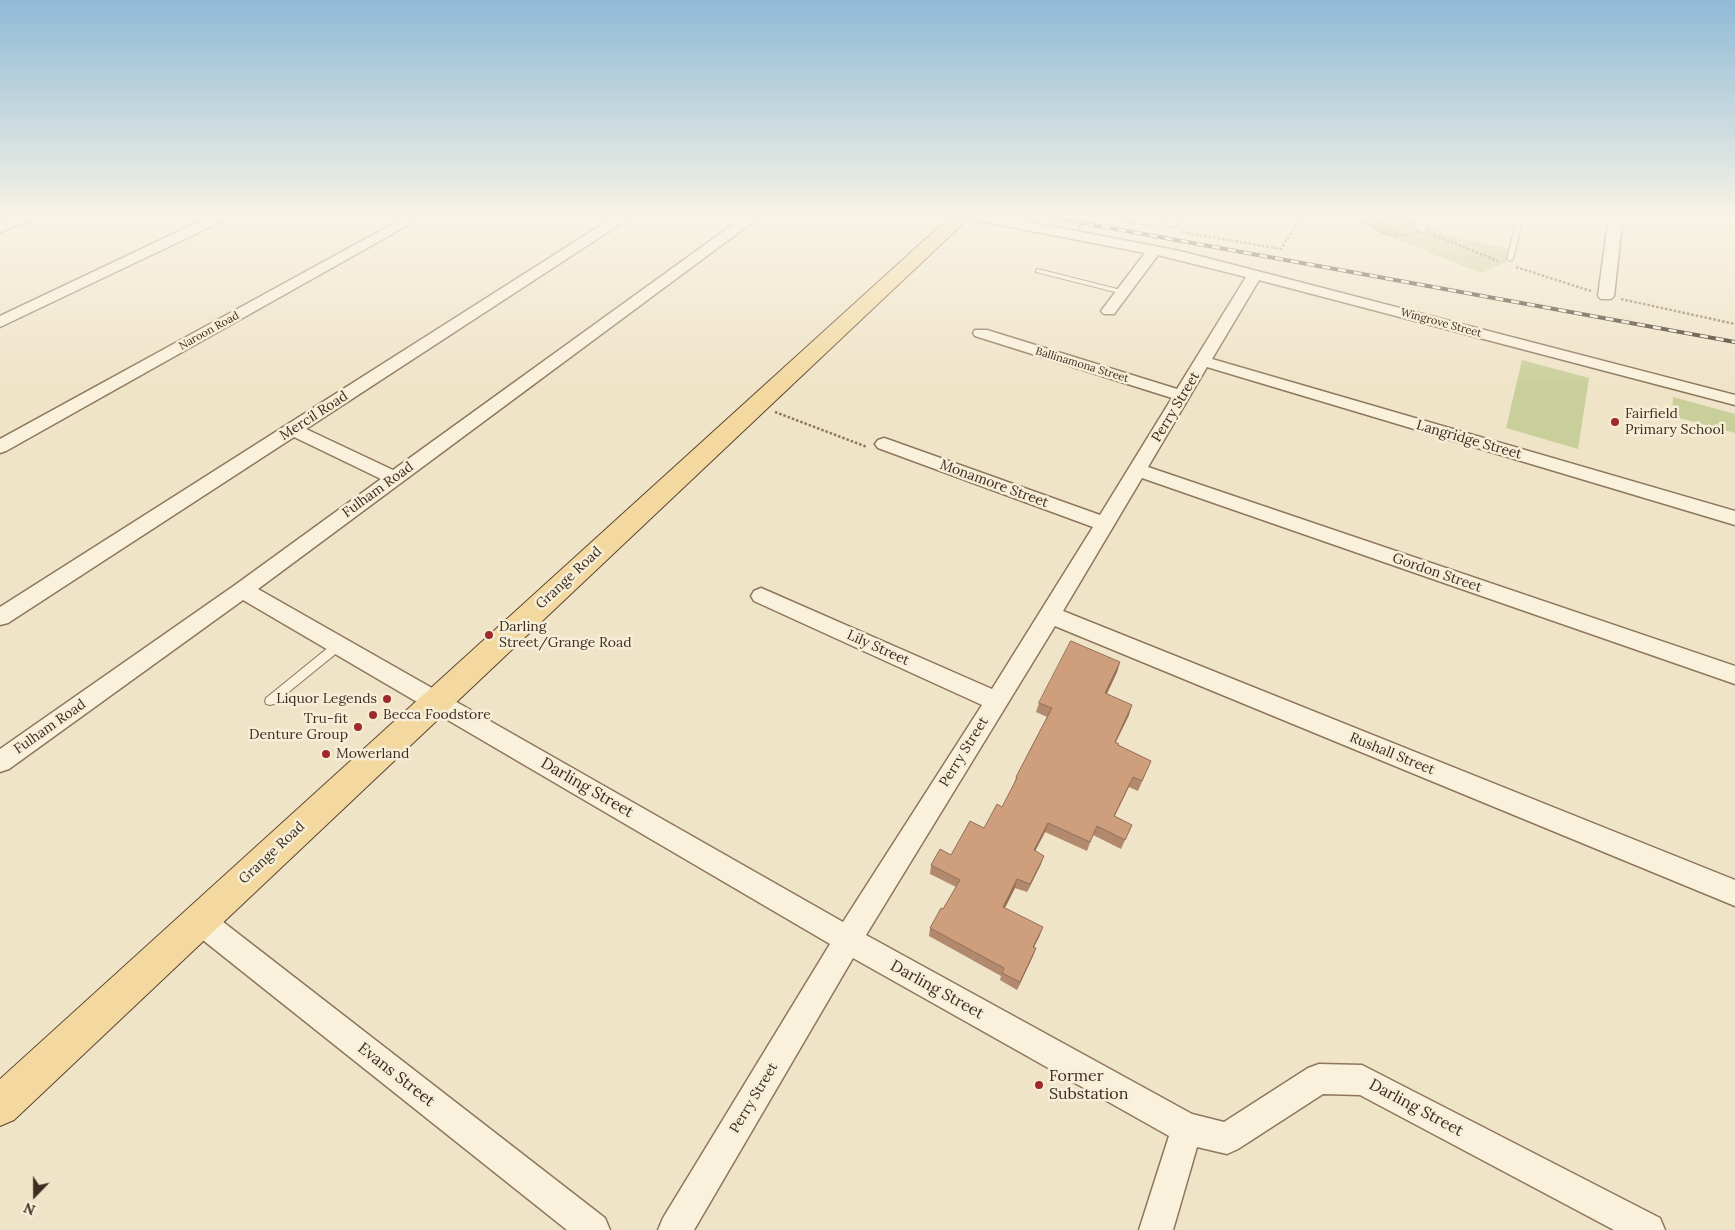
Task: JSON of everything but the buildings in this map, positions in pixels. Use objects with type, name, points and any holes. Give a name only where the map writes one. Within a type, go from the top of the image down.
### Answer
[{"type":"main road","name":"Grange Road","points":[[0,1106],[901,272]]},
{"type":"street","points":[[0,322],[104,272]]},
{"type":"street","name":"Naroon Road","points":[[0,447],[315,272]]},
{"type":"street","name":"Mercil Road","points":[[0,617],[539,272]]},
{"type":"street","name":"Fulham Road","points":[[0,762],[242,590],[676,272]]},
{"type":"street","points":[[1109,310],[1137,272]]},
{"type":"street","name":"Wingrove Street","points":[[1248,272],[1735,400]]},
{"type":"street","points":[[1606,296],[1609,272]]},
{"type":"street","name":"Perry Street","points":[[675,1230],[848,940],[1050,615],[1255,274]]},
{"type":"street","name":"Ballinamona Street","points":[[981,333],[1183,396]]},
{"type":"street","name":"Langridge Street","points":[[1203,361],[1735,518]]},
{"type":"street","points":[[293,430],[395,478]]},
{"type":"street","name":"Monamore Street","points":[[879,446],[1104,524]]},
{"type":"street","name":"Gordon Street","points":[[1138,470],[1735,675]]},
{"type":"street","name":"Darling Street","points":[[242,590],[848,940],[1186,1129],[1228,1138],[1318,1079],[1362,1080],[1648,1230]]},
{"type":"street","name":"Lily Street","points":[[761,596],[996,701]]},
{"type":"street","name":"Rushall Street","points":[[1050,615],[1735,893]]},
{"type":"street","name":"Evans Street","points":[[199,920],[593,1230]]},
{"type":"street","points":[[1156,1230],[1186,1129]]},
{"type":"lane","points":[[1044,272],[1123,292]]},
{"type":"lane","points":[[270,701],[339,645]]},
{"type":"path","points":[[1537,272],[1606,296],[1735,324]]},
{"type":"path","points":[[774,412],[879,446]]},
{"type":"green space","points":[[1522,360],[1589,378],[1578,449],[1506,428]]},
{"type":"green space","points":[[1673,397],[1735,414],[1735,433],[1672,416]]},
{"type":"railway","points":[[1354,272],[1735,342]]},
{"type":"place","name":"Fairfield Primary School","points":[[1615,422]]},
{"type":"place","name":"Darling Street/Grange Road","points":[[489,635]]},
{"type":"place","name":"Liquor Legends","points":[[387,699]]},
{"type":"place","name":"Becca Foodstore","points":[[373,715]]},
{"type":"place","name":"Tru-fit Denture Group","points":[[358,727]]},
{"type":"place","name":"Mowerland","points":[[326,754]]},
{"type":"place","name":"Former Substation","points":[[1039,1085]]}]
